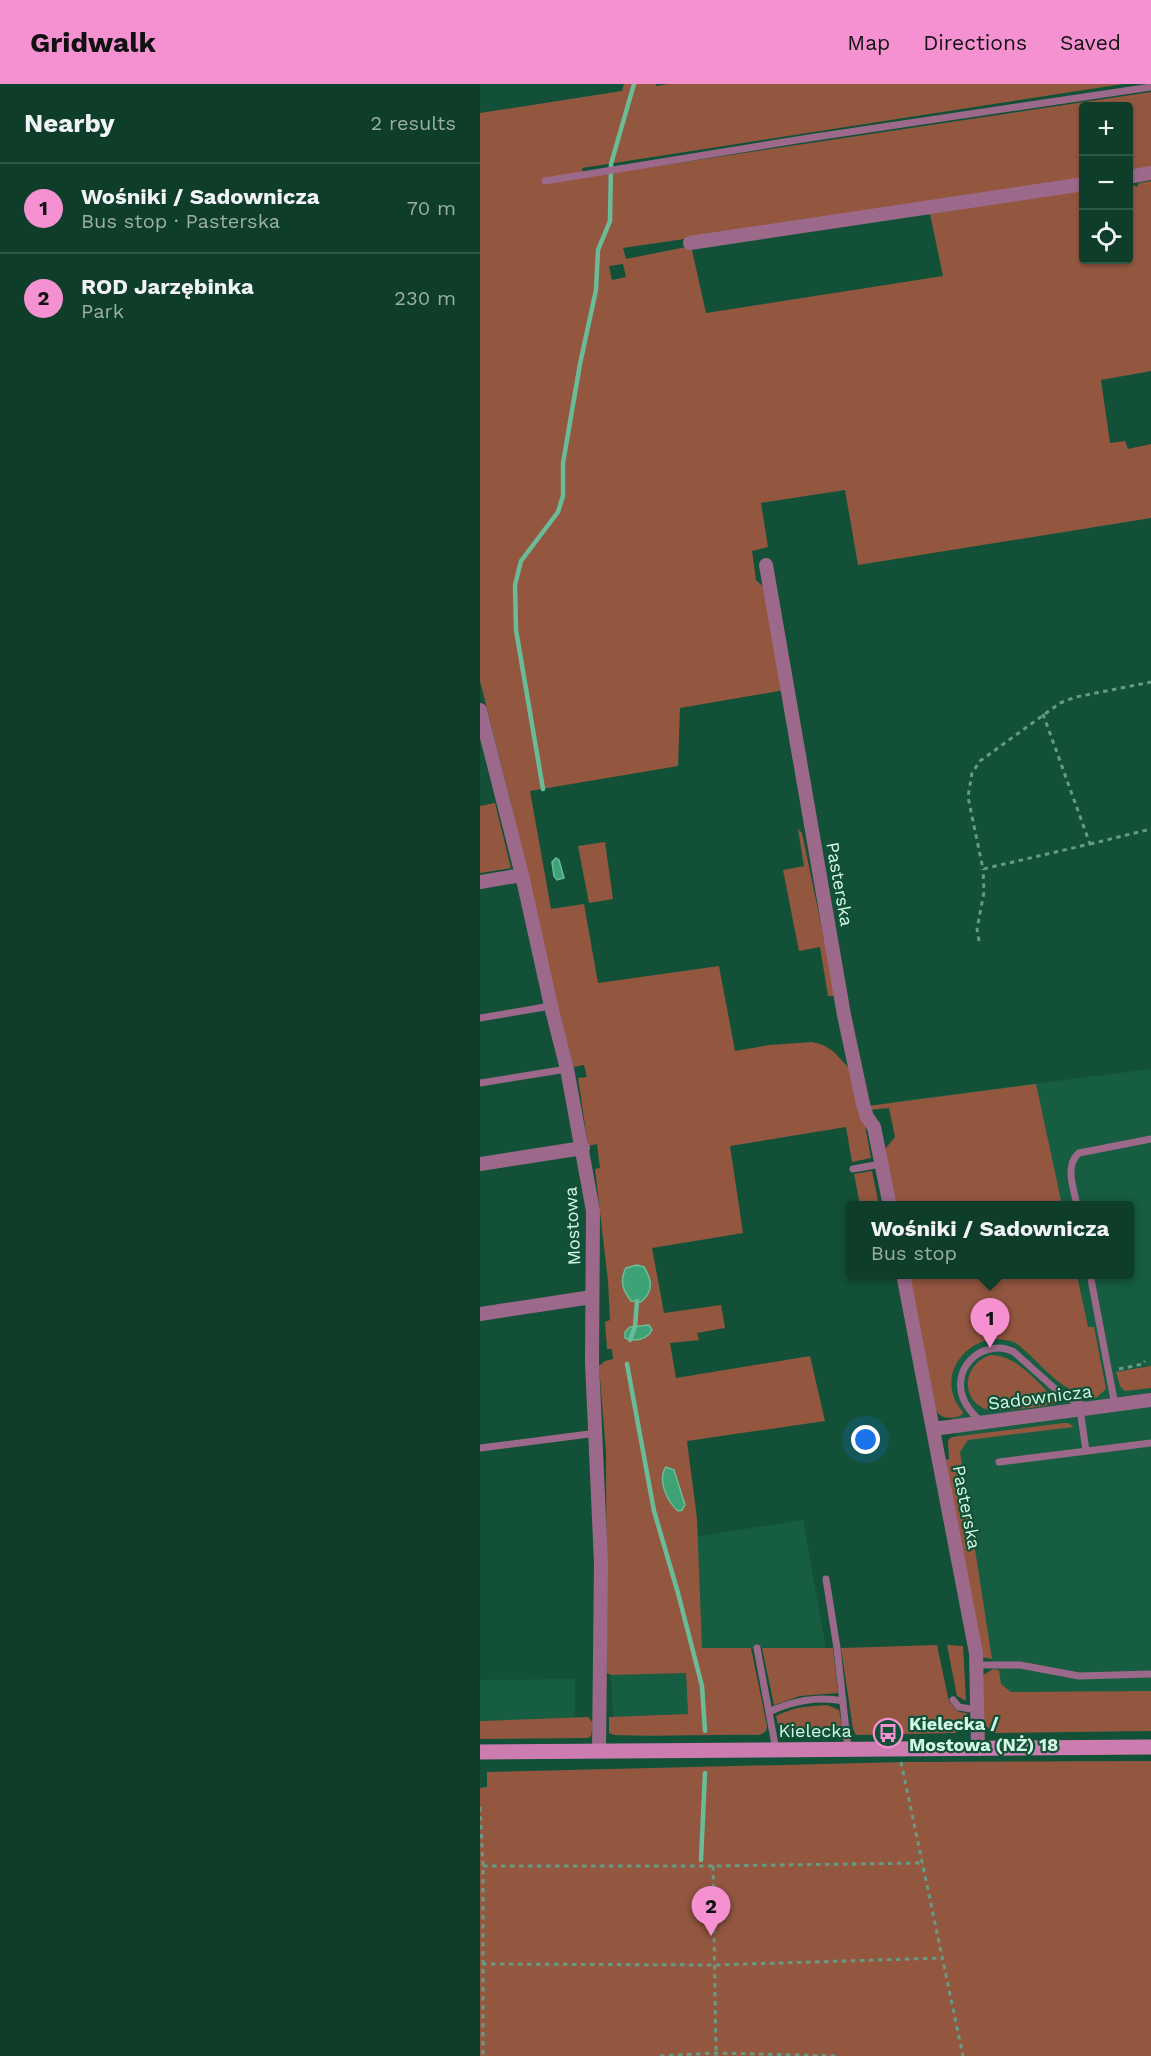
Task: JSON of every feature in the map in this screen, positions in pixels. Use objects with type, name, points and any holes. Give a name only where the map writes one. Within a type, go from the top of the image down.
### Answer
[{"type":"main road","name":"Kielecka","points":[[480,1752],[1151,1747]]},
{"type":"street","points":[[1133,176],[1151,173]]},
{"type":"street","points":[[690,243],[1079,185]]},
{"type":"street","name":"Pasterska","points":[[766,565],[844,1015],[863,1104],[867,1117],[874,1127],[889,1201]]},
{"type":"street","name":"Mostowa","points":[[480,710],[484,746],[522,875],[567,1069],[593,1211],[594,1396],[601,1563],[599,1751]]},
{"type":"street","points":[[480,882],[522,875]]},
{"type":"street","points":[[480,1164],[583,1148]]},
{"type":"street","name":"Pasterska","points":[[904,1279],[977,1665],[978,1749]]},
{"type":"street","points":[[480,1314],[592,1297]]},
{"type":"street","name":"Sadownicza","points":[[933,1429],[1151,1400]]},
{"type":"lane","points":[[545,181],[809,138],[1151,87]]},
{"type":"lane","points":[[480,1018],[551,1006]]},
{"type":"lane","points":[[480,1083],[567,1069]]},
{"type":"lane","points":[[1076,1201],[1070,1170],[1072,1159],[1079,1153],[1151,1139]]},
{"type":"lane","points":[[853,1169],[881,1164]]},
{"type":"lane","points":[[1091,1279],[1115,1405]]},
{"type":"lane","points":[[981,1422],[965,1403],[961,1377],[967,1362],[982,1352],[998,1347],[1006,1348],[1014,1352],[1062,1395],[1086,1409],[1086,1451]]},
{"type":"lane","points":[[480,1448],[597,1433]]},
{"type":"lane","points":[[999,1462],[1151,1443]]},
{"type":"lane","points":[[826,1579],[848,1749]]},
{"type":"lane","points":[[757,1648],[776,1750]]},
{"type":"lane","points":[[977,1665],[1020,1665],[1078,1676],[1151,1674]]},
{"type":"lane","points":[[769,1712],[792,1702],[804,1700],[843,1701]]},
{"type":"lane","points":[[953,1700],[959,1707],[977,1710]]},
{"type":"path","points":[[979,940],[977,929],[984,892],[983,869],[968,797],[972,773],[980,760],[1060,703],[1076,697],[1151,682]]},
{"type":"path","points":[[1043,714],[1090,844]]},
{"type":"path","points":[[983,869],[1151,828]]},
{"type":"path","points":[[1108,1371],[1143,1364],[1144,1361]]},
{"type":"path","points":[[898,1749],[963,2056]]},
{"type":"path","points":[[480,1807],[483,1866],[483,2056]]},
{"type":"path","points":[[483,1866],[923,1863]]},
{"type":"path","points":[[713,1866],[716,2054]]},
{"type":"path","points":[[482,1964],[715,1965],[942,1958]]},
{"type":"path","points":[[660,2056],[716,2054],[838,2056]]},
{"type":"shaded area","points":[[624,84],[656,84],[656,86],[669,84],[1123,84],[582,168],[584,177],[1079,103],[1079,181],[623,248],[626,259],[691,246],[706,313],[943,276],[930,214],[1079,189],[1079,264],[1133,264],[1133,185],[1137,187],[1139,183],[1151,181],[1151,371],[1101,380],[1110,443],[1125,441],[1128,449],[1151,444],[1151,518],[858,565],[845,490],[761,503],[768,547],[752,551],[756,580],[766,589],[785,690],[680,708],[678,766],[530,791],[551,909],[584,904],[598,983],[719,966],[735,1051],[770,1045],[812,1042],[823,1045],[833,1051],[849,1068],[864,1120],[871,1158],[852,1162],[846,1127],[730,1146],[743,1233],[652,1248],[664,1313],[721,1305],[725,1328],[697,1333],[699,1340],[670,1343],[676,1378],[810,1356],[825,1421],[687,1441],[697,1519],[702,1648],[751,1648],[767,1726],[766,1731],[760,1735],[632,1736],[609,1733],[609,1717],[688,1714],[686,1673],[611,1675],[607,1673],[606,1451],[599,1366],[613,1359],[612,1349],[607,1349],[605,1322],[610,1320],[608,1281],[595,1169],[600,1168],[597,1144],[588,1146],[578,1078],[587,1077],[584,1065],[574,1067],[554,996],[510,799],[480,681],[480,113],[622,91]],"holes":[[[623,264],[626,277],[612,280],[609,266]]]},
{"type":"shaded area","points":[[1151,92],[1151,170],[1133,173],[1133,102],[1084,102]]},
{"type":"shaded area","points":[[495,803],[511,868],[480,873],[480,806]]},
{"type":"shaded area","points":[[798,829],[802,833],[836,996],[828,996],[820,947],[799,951],[783,870],[804,866]]},
{"type":"shaded area","points":[[605,842],[613,899],[589,903],[578,846]]},
{"type":"shaded area","points":[[556,858],[559,860],[564,878],[557,880],[554,876],[552,862]]},
{"type":"shaded area","points":[[1151,1069],[1151,1696],[1009,1698],[996,1687],[960,1452],[926,1279],[1134,1279],[1134,1201],[910,1201],[890,1102]]},
{"type":"shaded area","points":[[1036,1084],[1061,1201],[896,1201],[885,1149],[895,1137],[889,1108],[869,1110],[868,1106]]},
{"type":"shaded area","points":[[872,1171],[878,1201],[859,1201],[854,1174]]},
{"type":"shaded area","points":[[637,1265],[644,1267],[650,1281],[650,1290],[641,1302],[631,1301],[622,1281],[626,1268]]},
{"type":"shaded area","points":[[910,1279],[1078,1279],[1088,1327],[1094,1327],[1106,1389],[1096,1398],[1071,1390],[1061,1384],[1016,1343],[1000,1339],[985,1341],[972,1347],[961,1357],[954,1369],[951,1383],[954,1398],[963,1412],[962,1415],[944,1417],[936,1410]]},
{"type":"shaded area","points":[[649,1325],[652,1330],[644,1338],[632,1340],[625,1338],[625,1332],[630,1327]]},
{"type":"shaded area","points":[[991,1355],[1001,1356],[1018,1365],[1034,1378],[1057,1403],[1009,1410],[983,1408],[970,1395],[968,1379],[976,1364]]},
{"type":"shaded area","points":[[1151,1366],[1151,1388],[1125,1391],[1120,1386],[1116,1372]]},
{"type":"shaded area","points":[[1064,1423],[1074,1427],[968,1440],[960,1452],[992,1659],[981,1657],[945,1460],[949,1459],[948,1440],[952,1437]]},
{"type":"shaded area","points":[[666,1467],[674,1470],[685,1505],[682,1510],[678,1511],[674,1507],[664,1490],[663,1472]]},
{"type":"shaded area","points":[[803,1520],[826,1648],[702,1648],[675,1540]]},
{"type":"shaded area","points":[[937,1645],[949,1702],[959,1712],[967,1713],[965,1726],[955,1733],[856,1735],[853,1729],[841,1648]]},
{"type":"shaded area","points":[[947,1645],[963,1646],[966,1701],[957,1696]]},
{"type":"shaded area","points":[[762,1648],[833,1648],[838,1693],[800,1696],[774,1705]]},
{"type":"shaded area","points":[[993,1669],[999,1670],[1001,1684],[1011,1692],[1151,1691],[1151,1731],[992,1733],[984,1723],[983,1675]]},
{"type":"shaded area","points":[[686,1672],[688,1714],[613,1717],[611,1675]]},
{"type":"shaded area","points":[[575,1679],[575,1719],[480,1721],[480,1680]]},
{"type":"shaded area","points":[[827,1705],[839,1710],[843,1731],[784,1733],[779,1729],[776,1716],[782,1713]]},
{"type":"shaded area","points":[[588,1717],[593,1723],[591,1736],[588,1738],[480,1739],[480,1721]]},
{"type":"shaded area","points":[[1151,1761],[1151,2056],[480,2056],[480,1788],[487,1787],[487,1772],[905,1762]]},
{"type":"waterway","points":[[543,789],[516,630],[515,585],[521,561],[558,512],[563,496],[563,463],[580,364],[596,290],[598,250],[610,221],[611,164],[634,84]]},
{"type":"waterway","points":[[630,1340],[635,1327],[637,1301]]},
{"type":"waterway","points":[[627,1364],[654,1511],[702,1686],[705,1731]]},
{"type":"waterway","points":[[701,1860],[705,1773]]},
{"type":"place","name":"Wośniki / Sadownicza","points":[[990,1348]]},
{"type":"place","name":"Kielecka / Mostowa (NŻ) 18","points":[[888,1733]]},
{"type":"place","name":"ROD Jarzębinka","points":[[711,1936]]}]
